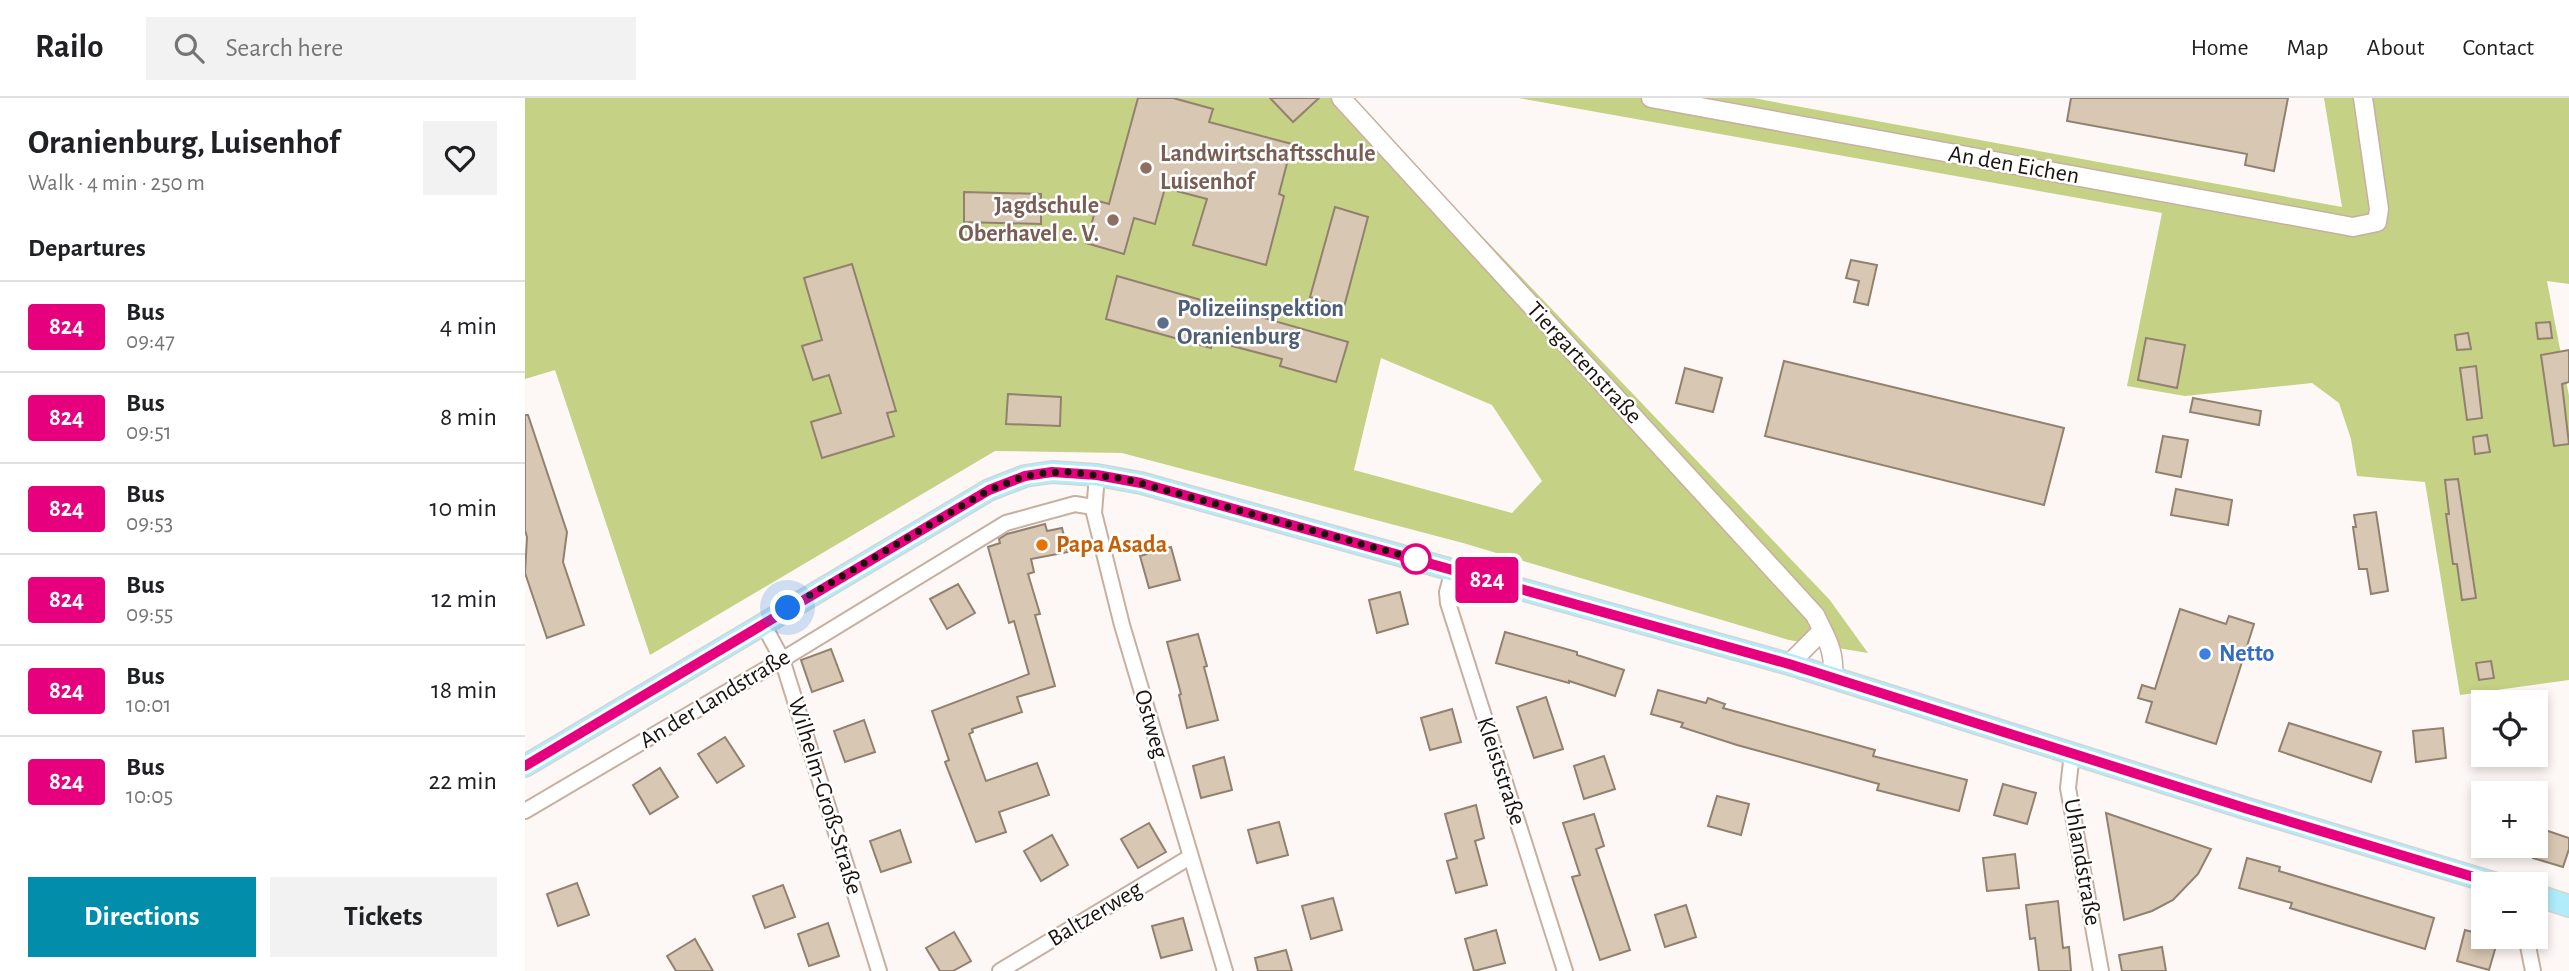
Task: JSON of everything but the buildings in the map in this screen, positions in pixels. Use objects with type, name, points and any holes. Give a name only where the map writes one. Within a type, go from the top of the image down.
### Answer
[{"type":"main road","points":[[525,765],[989,490],[1025,476],[1044,473],[1097,475],[1141,483],[1789,664],[2248,809],[2471,876]]},
{"type":"main road","points":[[2548,899],[2569,906]]},
{"type":"street","name":"Tiergartenstraße","points":[[1341,98],[1815,615],[1831,645],[1833,679]]},
{"type":"street","name":"An den Eichen","points":[[1651,98],[2353,227],[2377,222],[2379,209],[2363,98]]},
{"type":"street","name":"Ostweg","points":[[1097,475],[1093,507],[1122,625],[1225,971]]},
{"type":"street","name":"An der Landstraße","points":[[525,811],[1006,523],[1075,504],[1093,507]]},
{"type":"street","name":"Kleiststraße","points":[[1453,570],[1447,592],[1448,603],[1565,971]]},
{"type":"street","name":"Wilhelm-Groß-Straße","points":[[762,624],[782,659],[879,971]]},
{"type":"street","points":[[1789,664],[1822,631]]},
{"type":"street","name":"Uhlandstraße","points":[[2072,753],[2069,788],[2101,971]]},
{"type":"street","name":"Baltzerweg","points":[[1000,971],[1190,857]]},
{"type":"street","points":[[2529,949],[2533,971]]},
{"type":"green space","points":[[525,98],[1350,98],[1829,599],[1868,653],[1789,640],[1463,543],[1122,453],[995,451],[650,655],[555,370],[525,379]],"holes":[[[1381,358],[1492,405],[1542,481],[1512,513],[1354,470]]]},
{"type":"green space","points":[[1519,98],[1753,98],[2342,207],[2324,98],[2569,98],[2569,284],[2547,281],[2569,396],[2569,680],[2496,690],[2471,690],[2471,693],[2460,695],[2425,482],[2357,476],[2351,439],[2339,403],[2312,383],[2185,396],[2127,386],[2162,213]]},
{"type":"bus line","name":"824","points":[[525,766],[989,490],[1025,476],[1070,472],[1141,483],[1789,664],[2248,809],[2471,876]]},
{"type":"place","name":"Landwirtschaftsschule Luisenhof","points":[[1146,168]]},
{"type":"place","name":"Jagdschule Oberhavel e. V.","points":[[1113,220]]},
{"type":"place","name":"Polizeiinspektion Oranienburg","points":[[1163,323]]},
{"type":"place","name":"Papa Asada","points":[[1042,545]]},
{"type":"place","name":"Netto","points":[[2205,654]]},
{"type":"route","points":[[788,608],[989,490],[1025,476],[1052,472],[1125,479],[1416,559]]}]
